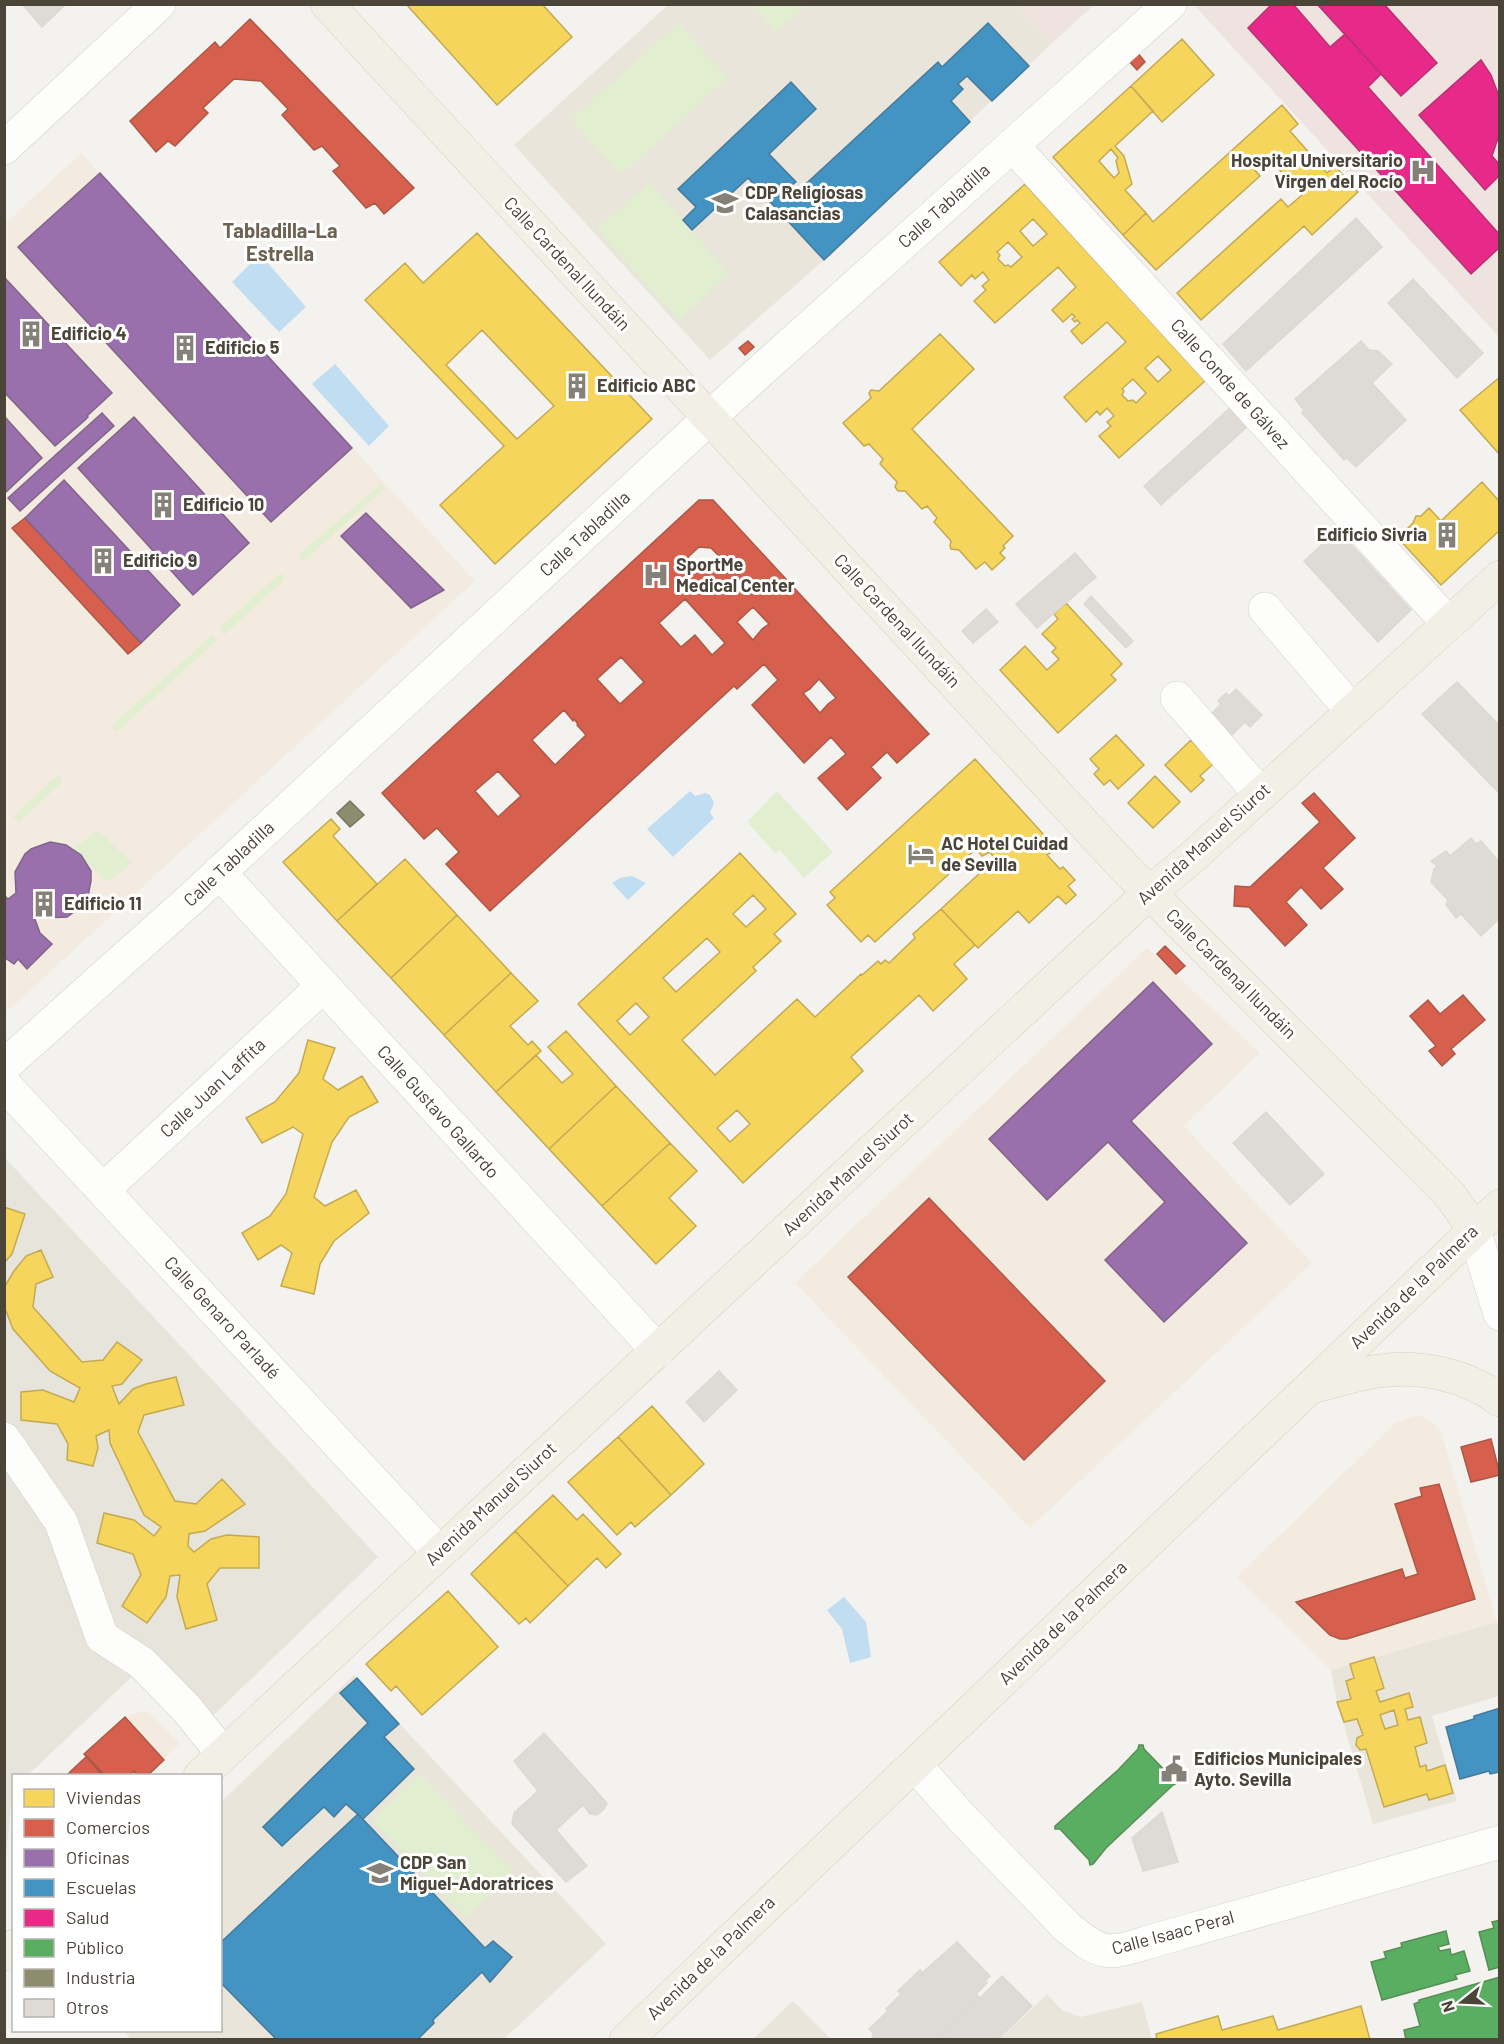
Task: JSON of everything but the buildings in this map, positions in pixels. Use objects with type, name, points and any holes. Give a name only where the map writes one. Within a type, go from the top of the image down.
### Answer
[{"type":"main road","name":"Calle Cardenal Ilundáin","points":[[327,4],[1149,893],[1451,1196],[1474,1230]]},
{"type":"main road","name":"Avenida Manuel Siurot","points":[[211,1765],[658,1352],[1149,893],[1190,859],[1500,578]]},
{"type":"main road","name":"Avenida de la Palmera","points":[[626,2040],[1500,1206]]},
{"type":"main road","points":[[1309,1388],[1380,1371],[1430,1370],[1485,1389],[1500,1400]]},
{"type":"street","points":[[4,148],[159,4]]},
{"type":"street","name":"Calle Tabladilla","points":[[4,1066],[219,872],[710,418],[1170,4]]},
{"type":"street","name":"Calle Conde de Gálvez","points":[[1012,145],[1449,624]]},
{"type":"street","points":[[1265,609],[1352,711]]},
{"type":"street","points":[[1177,698],[1260,794]]},
{"type":"street","name":"Calle Gustavo Gallardo","points":[[219,872],[658,1352]]},
{"type":"street","name":"Calle Juan Laffita","points":[[103,1190],[323,986]]},
{"type":"street","name":"Calle Genaro Parladé","points":[[4,1084],[439,1552]]},
{"type":"street","points":[[1474,1230],[1500,1314]]},
{"type":"street","points":[[4,1439],[61,1522],[102,1637],[141,1663],[186,1708],[211,1765]]},
{"type":"street","name":"Calle Isaac Peral","points":[[915,1765],[962,1818],[1067,1927],[1085,1942],[1104,1952],[1156,1940],[1500,1842]]},
{"type":"shaded area","name":"CDP Religiosas Calasancias","points":[[668,5],[1017,5],[1052,43],[824,260],[710,360],[514,145]]},
{"type":"shaded area","points":[[1017,5],[1094,5],[1052,43]]},
{"type":"shaded area","name":"Hospital Universitario Virgen del Rocío","points":[[1194,5],[1499,5],[1499,337]]},
{"type":"shaded area","points":[[81,153],[475,581],[12,1007],[5,1010],[5,224]]},
{"type":"shaded area","points":[[1147,948],[1260,1053],[1184,1126],[1312,1263],[1030,1528],[795,1283]]},
{"type":"shaded area","points":[[5,1158],[378,1557],[195,1733],[138,1671],[29,1774],[12,1774],[5,1867]]},
{"type":"shaded area","points":[[1414,1416],[1422,1416],[1430,1420],[1441,1432],[1497,1622],[1331,1670],[1237,1577],[1388,1430],[1397,1422]]},
{"type":"shaded area","points":[[1497,1622],[1500,1631],[1499,1696],[1432,1716],[1457,1801],[1373,1824],[1337,1702],[1331,1670]]},
{"type":"shaded area","name":"CDP San Miguel-Adoratrices","points":[[354,1675],[606,1944],[504,2039],[132,2040],[124,2032],[222,2032],[222,1801]]},
{"type":"shaded area","points":[[141,1711],[150,1713],[180,1744],[146,1774],[76,1774],[72,1770],[131,1715]]},
{"type":"shaded area","points":[[1047,1994],[1062,2010],[1080,2017],[1142,2002],[1152,2039],[1000,2039]]},
{"type":"shaded area","points":[[793,2001],[831,2039],[753,2039]]},
{"type":"green space","points":[[753,5],[807,5],[776,32]]},
{"type":"green space","points":[[678,23],[728,78],[621,175],[571,119]]},
{"type":"green space","points":[[650,182],[729,274],[679,321],[596,229]]},
{"type":"green space","points":[[380,485],[385,488],[306,559],[299,558],[302,552]]},
{"type":"green space","points":[[279,574],[284,577],[283,581],[224,635],[219,628]]},
{"type":"green space","points":[[212,635],[217,640],[120,729],[115,731],[112,726],[115,723]]},
{"type":"green space","points":[[59,776],[61,783],[19,822],[13,817],[52,780]]},
{"type":"green space","points":[[777,791],[833,852],[804,878],[780,850],[775,853],[747,822]]},
{"type":"green space","points":[[98,830],[132,863],[107,882],[73,849]]},
{"type":"green space","points":[[420,1774],[514,1871],[466,1918],[372,1820]]},
{"type":"water","points":[[260,254],[306,307],[279,332],[232,282]]},
{"type":"water","points":[[335,364],[389,426],[369,446],[312,384]]},
{"type":"water","points":[[690,791],[695,796],[705,793],[710,795],[714,803],[710,813],[714,818],[673,857],[647,829]]},
{"type":"water","points":[[632,876],[646,883],[628,900],[612,883],[620,878]]},
{"type":"water","points":[[844,1597],[866,1622],[871,1657],[850,1663],[842,1629],[827,1610]]},
{"type":"place","name":"Hospital Universitario Virgen del Rocío","points":[[1423,171]]},
{"type":"place","name":"CDP Religiosas Calasancias","points":[[725,203]]},
{"type":"place","name":"Edificio 4","points":[[31,334]]},
{"type":"place","name":"Edificio 5","points":[[185,348]]},
{"type":"place","name":"Edificio ABC","points":[[577,386]]},
{"type":"place","name":"Edificio 10","points":[[163,505]]},
{"type":"place","name":"Edificio Sivria","points":[[1447,535]]},
{"type":"place","name":"Edificio 9","points":[[103,561]]},
{"type":"place","name":"SportMe Medical Center","points":[[656,575]]},
{"type":"place","name":"AC Hotel Cuidad de Sevilla","points":[[921,854]]},
{"type":"place","name":"Edificio 11","points":[[44,904]]},
{"type":"place","name":"Edificios Municipales Ayto. Sevilla","points":[[1174,1769]]},
{"type":"place","name":"CDP San Miguel-Adoratrices","points":[[380,1873]]},
{"type":"district","name":"Tabladilla-La Estrella","points":[[280,242]]}]
